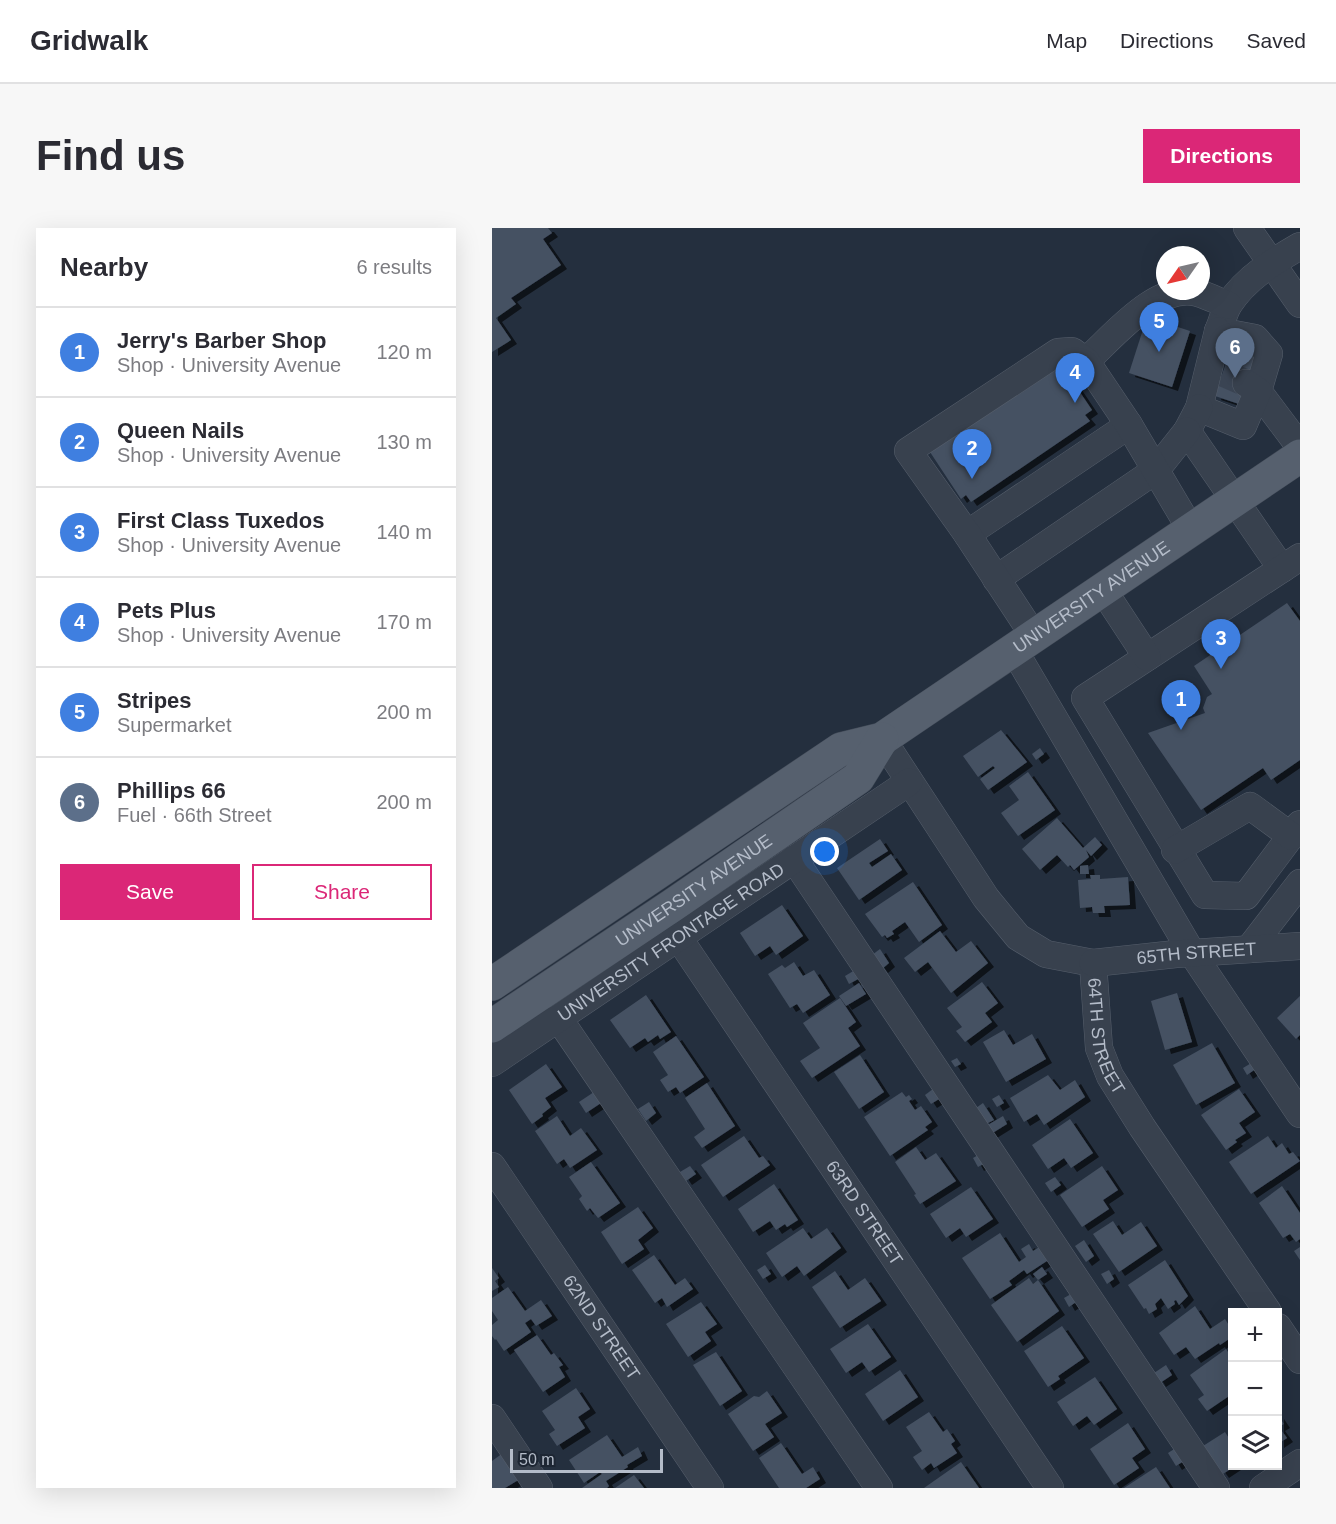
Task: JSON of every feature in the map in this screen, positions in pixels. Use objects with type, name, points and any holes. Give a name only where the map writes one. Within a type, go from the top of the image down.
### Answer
[{"type":"main road","name":"UNIVERSITY AVENUE","points":[[492,984],[841,749],[882,740],[1300,456]]},
{"type":"main road","name":"UNIVERSITY AVENUE","points":[[492,1026],[858,778],[882,740]]},
{"type":"street","points":[[1248,228],[1300,304]]},
{"type":"street","points":[[1193,419],[1243,426],[1234,378],[1218,331],[1228,305],[1242,287],[1272,262],[1300,246]]},
{"type":"street","points":[[1086,361],[1155,299],[1175,292],[1196,292],[1228,305]]},
{"type":"street","points":[[996,579],[1156,470],[1193,419],[1234,378],[1269,354],[1255,338],[1218,331]]},
{"type":"street","points":[[1191,530],[1130,425],[1086,361],[1072,351],[1058,352],[908,451],[996,579],[1024,643],[1192,953],[1300,1114]]},
{"type":"street","points":[[1234,378],[1300,447]]},
{"type":"street","points":[[1175,850],[1250,806],[1295,830],[1246,896],[1204,895],[1175,850],[1084,698],[1291,563],[1235,500],[1193,419]]},
{"type":"street","points":[[967,534],[1130,425]]},
{"type":"street","points":[[1103,590],[1147,657]]},
{"type":"street","name":"64TH STREET","points":[[882,740],[986,898],[1018,937],[1046,954],[1093,963],[1099,1048],[1110,1076],[1265,1308]]},
{"type":"street","name":"UNIVERSITY FRONTAGE ROAD","points":[[492,1063],[909,782]]},
{"type":"street","points":[[794,860],[1216,1488]]},
{"type":"street","points":[[1249,949],[1300,883]]},
{"type":"street","name":"63RD STREET","points":[[678,937],[1050,1488]]},
{"type":"street","name":"65TH STREET","points":[[1093,963],[1192,953],[1300,946]]},
{"type":"street","points":[[492,1037],[559,1018],[879,1488]]},
{"type":"street","name":"62ND STREET","points":[[492,1166],[710,1488]]},
{"type":"street","points":[[1282,1333],[1300,1360]]},
{"type":"street","points":[[492,1418],[539,1488]]},
{"type":"street","points":[[1263,1488],[1300,1463]]},
{"type":"building","points":[[492,228],[548,228],[552,233],[543,239],[561,265],[511,298],[516,304],[496,318],[511,340],[492,352]]},
{"type":"building","points":[[1147,317],[1190,331],[1172,387],[1129,373]]},
{"type":"building","points":[[1231,349],[1255,357],[1239,404],[1215,396]]},
{"type":"building","points":[[1061,364],[1092,410],[1085,415],[1090,421],[971,502],[966,495],[961,499],[930,452]]},
{"type":"building","points":[[1287,603],[1300,621],[1300,760],[1271,780],[1263,768],[1201,810],[1148,733],[1205,713],[1203,708],[1207,697],[1212,694],[1194,666]]},
{"type":"building","points":[[1001,730],[1027,762],[988,790],[980,779],[995,768],[993,766],[978,777],[963,756]]},
{"type":"building","points":[[1040,748],[1044,754],[1036,760],[1032,754]]},
{"type":"building","points":[[1028,772],[1055,810],[1018,836],[1001,813],[1019,800],[1009,786]]},
{"type":"building","points":[[1057,818],[1083,848],[1095,837],[1102,845],[1091,856],[1086,850],[1089,857],[1074,870],[1057,855],[1040,870],[1022,849]]},
{"type":"building","points":[[880,839],[888,851],[869,863],[872,867],[891,854],[902,870],[859,900],[837,868]]},
{"type":"building","points":[[1088,865],[1089,874],[1080,874],[1080,866]]},
{"type":"building","points":[[1090,875],[1100,875],[1100,879],[1128,877],[1130,905],[1104,906],[1105,913],[1093,913],[1092,907],[1080,908],[1078,880],[1091,879]]},
{"type":"building","points":[[913,882],[942,925],[919,942],[905,922],[892,931],[894,934],[887,938],[885,935],[882,937],[865,914]]},
{"type":"building","points":[[782,905],[803,936],[776,955],[770,946],[755,956],[740,933]]},
{"type":"building","points":[[940,931],[956,952],[971,941],[988,963],[951,993],[928,962],[915,972],[904,958]]},
{"type":"building","points":[[880,949],[889,963],[882,969],[872,955]]},
{"type":"building","points":[[794,962],[803,976],[814,970],[830,995],[803,1013],[797,1004],[790,1008],[768,974],[782,965],[785,968]]},
{"type":"building","points":[[855,970],[860,978],[849,984],[845,976]]},
{"type":"building","points":[[982,982],[998,1003],[985,1013],[992,1022],[965,1042],[956,1031],[962,1027],[947,1008]]},
{"type":"building","points":[[859,983],[866,994],[846,1006],[839,996]]},
{"type":"building","points":[[1177,993],[1192,1042],[1165,1050],[1151,1001]]},
{"type":"building","points":[[646,995],[671,1032],[660,1039],[658,1035],[648,1042],[645,1038],[630,1048],[610,1020]]},
{"type":"building","points":[[1300,996],[1300,1035],[1296,1039],[1277,1018]]},
{"type":"building","points":[[840,998],[856,1022],[848,1028],[860,1046],[812,1078],[800,1061],[820,1048],[803,1023]]},
{"type":"building","points":[[1004,1030],[1013,1045],[1032,1034],[1046,1059],[1006,1082],[983,1042]]},
{"type":"building","points":[[676,1036],[704,1077],[680,1093],[676,1087],[668,1092],[660,1080],[668,1075],[653,1052]]},
{"type":"building","points":[[1212,1043],[1235,1083],[1196,1105],[1173,1065]]},
{"type":"building","points":[[860,1055],[884,1092],[859,1109],[834,1072]]},
{"type":"building","points":[[957,1058],[961,1064],[955,1067],[951,1061]]},
{"type":"building","points":[[1253,1062],[1257,1068],[1247,1075],[1243,1068]]},
{"type":"building","points":[[546,1064],[562,1087],[545,1098],[551,1107],[532,1124],[509,1090]]},
{"type":"building","points":[[1048,1075],[1060,1090],[1075,1080],[1085,1097],[1044,1125],[1037,1114],[1024,1122],[1010,1098]]},
{"type":"building","points":[[707,1083],[735,1126],[702,1148],[694,1137],[705,1129],[685,1098]]},
{"type":"building","points":[[933,1089],[939,1099],[931,1104],[925,1095]]},
{"type":"building","points":[[1239,1089],[1255,1112],[1239,1123],[1246,1133],[1226,1150],[1201,1115]]},
{"type":"building","points":[[597,1090],[604,1101],[586,1113],[579,1102]]},
{"type":"building","points":[[902,1092],[906,1097],[909,1095],[912,1099],[909,1101],[915,1110],[921,1106],[932,1122],[925,1127],[928,1130],[890,1156],[864,1117]]},
{"type":"building","points":[[999,1095],[1004,1103],[997,1107],[992,1099]]},
{"type":"building","points":[[649,1102],[656,1113],[646,1121],[638,1109]]},
{"type":"building","points":[[983,1103],[994,1120],[986,1124],[976,1108]]},
{"type":"building","points":[[557,1116],[570,1136],[581,1128],[597,1150],[570,1168],[564,1159],[557,1164],[535,1131]]},
{"type":"building","points":[[1003,1116],[1007,1124],[991,1134],[986,1126]]},
{"type":"building","points":[[1070,1119],[1093,1153],[1071,1168],[1064,1158],[1048,1169],[1032,1145]]},
{"type":"building","points":[[744,1136],[759,1158],[763,1156],[770,1165],[723,1197],[701,1165]]},
{"type":"building","points":[[1268,1136],[1276,1148],[1282,1143],[1289,1154],[1293,1152],[1300,1161],[1251,1194],[1229,1162]]},
{"type":"building","points":[[916,1147],[925,1160],[936,1153],[956,1181],[920,1204],[895,1162]]},
{"type":"building","points":[[980,1154],[985,1163],[978,1167],[973,1158]]},
{"type":"building","points":[[591,1162],[620,1203],[598,1218],[590,1208],[587,1211],[579,1199],[582,1196],[569,1177]]},
{"type":"building","points":[[690,1166],[696,1174],[686,1181],[680,1172]]},
{"type":"building","points":[[1102,1166],[1118,1190],[1103,1200],[1109,1209],[1082,1227],[1060,1195]]},
{"type":"building","points":[[1055,1177],[1061,1185],[1051,1192],[1045,1183]]},
{"type":"building","points":[[774,1184],[798,1220],[787,1227],[785,1224],[776,1230],[770,1221],[753,1232],[738,1209]]},
{"type":"building","points":[[1282,1186],[1300,1213],[1300,1239],[1296,1242],[1290,1234],[1283,1238],[1259,1203]]},
{"type":"building","points":[[971,1187],[993,1219],[966,1237],[960,1228],[946,1238],[930,1214]]},
{"type":"building","points":[[638,1207],[653,1228],[638,1240],[644,1249],[622,1264],[601,1232]]},
{"type":"building","points":[[1113,1221],[1122,1235],[1141,1222],[1157,1246],[1119,1272],[1093,1234]]},
{"type":"building","points":[[803,1228],[811,1239],[827,1228],[841,1248],[804,1276],[797,1266],[782,1277],[766,1253]]},
{"type":"building","points":[[1000,1233],[1019,1262],[1026,1257],[1021,1249],[1029,1244],[1033,1251],[1041,1246],[1050,1259],[1027,1274],[1024,1270],[1009,1281],[1012,1285],[990,1299],[962,1258]]},
{"type":"building","points":[[1084,1240],[1094,1256],[1086,1262],[1075,1246]]},
{"type":"building","points":[[1300,1247],[1300,1260],[1294,1251]]},
{"type":"building","points":[[654,1255],[675,1285],[685,1278],[693,1289],[667,1307],[662,1298],[655,1303],[632,1270]]},
{"type":"building","points":[[1165,1260],[1188,1296],[1179,1305],[1176,1300],[1174,1301],[1175,1304],[1168,1309],[1161,1298],[1155,1304],[1157,1309],[1149,1314],[1128,1285]]},
{"type":"building","points":[[765,1265],[771,1274],[763,1279],[757,1270]]},
{"type":"building","points":[[1042,1267],[1047,1274],[1038,1280],[1033,1274]]},
{"type":"building","points":[[492,1268],[499,1278],[495,1281],[499,1287],[492,1291]]},
{"type":"building","points":[[1109,1270],[1114,1279],[1107,1284],[1101,1274]]},
{"type":"building","points":[[835,1271],[848,1290],[865,1278],[881,1301],[840,1328],[812,1287]]},
{"type":"building","points":[[1029,1278],[1033,1284],[1038,1280],[1059,1311],[1017,1342],[991,1305]]},
{"type":"building","points":[[508,1287],[525,1311],[541,1300],[552,1316],[536,1326],[531,1319],[525,1323],[531,1332],[504,1351],[492,1336],[492,1325],[498,1320],[492,1311],[492,1298]]},
{"type":"building","points":[[1071,1294],[1076,1302],[1069,1307],[1064,1298]]},
{"type":"building","points":[[701,1302],[717,1324],[705,1332],[711,1341],[688,1357],[666,1324]]},
{"type":"building","points":[[1195,1306],[1210,1329],[1225,1319],[1228,1324],[1228,1340],[1195,1359],[1186,1347],[1174,1355],[1159,1333]]},
{"type":"building","points":[[868,1324],[891,1357],[869,1372],[862,1362],[846,1373],[830,1349]]},
{"type":"building","points":[[1062,1326],[1084,1358],[1058,1376],[1060,1379],[1048,1387],[1024,1351]]},
{"type":"building","points":[[537,1335],[551,1355],[554,1353],[563,1365],[559,1367],[565,1377],[543,1392],[514,1350]]},
{"type":"building","points":[[1226,1349],[1228,1352],[1228,1397],[1207,1411],[1198,1399],[1204,1395],[1190,1375]]},
{"type":"building","points":[[716,1352],[742,1391],[720,1406],[693,1365]]},
{"type":"building","points":[[1166,1365],[1172,1375],[1160,1383],[1154,1373]]},
{"type":"building","points":[[900,1370],[918,1397],[883,1421],[865,1394]]},
{"type":"building","points":[[1095,1377],[1117,1409],[1094,1425],[1087,1416],[1073,1426],[1057,1402]]},
{"type":"building","points":[[576,1388],[590,1409],[578,1417],[585,1428],[557,1446],[549,1434],[555,1430],[542,1411]]},
{"type":"building","points":[[767,1391],[782,1413],[765,1424],[774,1437],[753,1451],[728,1414],[754,1396],[759,1397]]},
{"type":"building","points":[[929,1412],[943,1432],[947,1429],[955,1441],[951,1444],[957,1453],[934,1468],[931,1463],[922,1470],[913,1457],[922,1451],[906,1427]]},
{"type":"building","points":[[1128,1423],[1145,1449],[1132,1458],[1139,1468],[1114,1485],[1090,1449]]},
{"type":"building","points":[[1282,1431],[1287,1438],[1282,1441]]},
{"type":"building","points":[[1225,1432],[1228,1437],[1229,1470],[1223,1474],[1203,1446]]},
{"type":"building","points":[[607,1435],[622,1457],[638,1447],[642,1456],[606,1481],[609,1486],[607,1488],[582,1488],[602,1474],[600,1472],[584,1483],[569,1460]]},
{"type":"building","points":[[781,1443],[802,1474],[813,1467],[820,1479],[806,1488],[779,1488],[759,1458]]},
{"type":"building","points":[[1179,1446],[1187,1459],[1176,1466],[1168,1453]]},
{"type":"building","points":[[503,1453],[520,1479],[505,1488],[492,1488],[492,1461]]},
{"type":"building","points":[[961,1462],[979,1488],[924,1488]]},
{"type":"building","points":[[1156,1467],[1170,1488],[1124,1488]]},
{"type":"building","points":[[634,1475],[644,1488],[615,1488]]},
{"type":"tunnel","points":[[1223,373],[1246,383]]},
{"type":"place","name":"Stripes","points":[[1159,352]]},
{"type":"place","name":"Phillips 66","points":[[1235,378]]},
{"type":"place","name":"Pets Plus","points":[[1075,403]]},
{"type":"place","name":"Queen Nails","points":[[972,479]]},
{"type":"place","name":"First Class Tuxedos","points":[[1221,669]]},
{"type":"place","name":"Jerry's Barber Shop","points":[[1181,730]]}]
